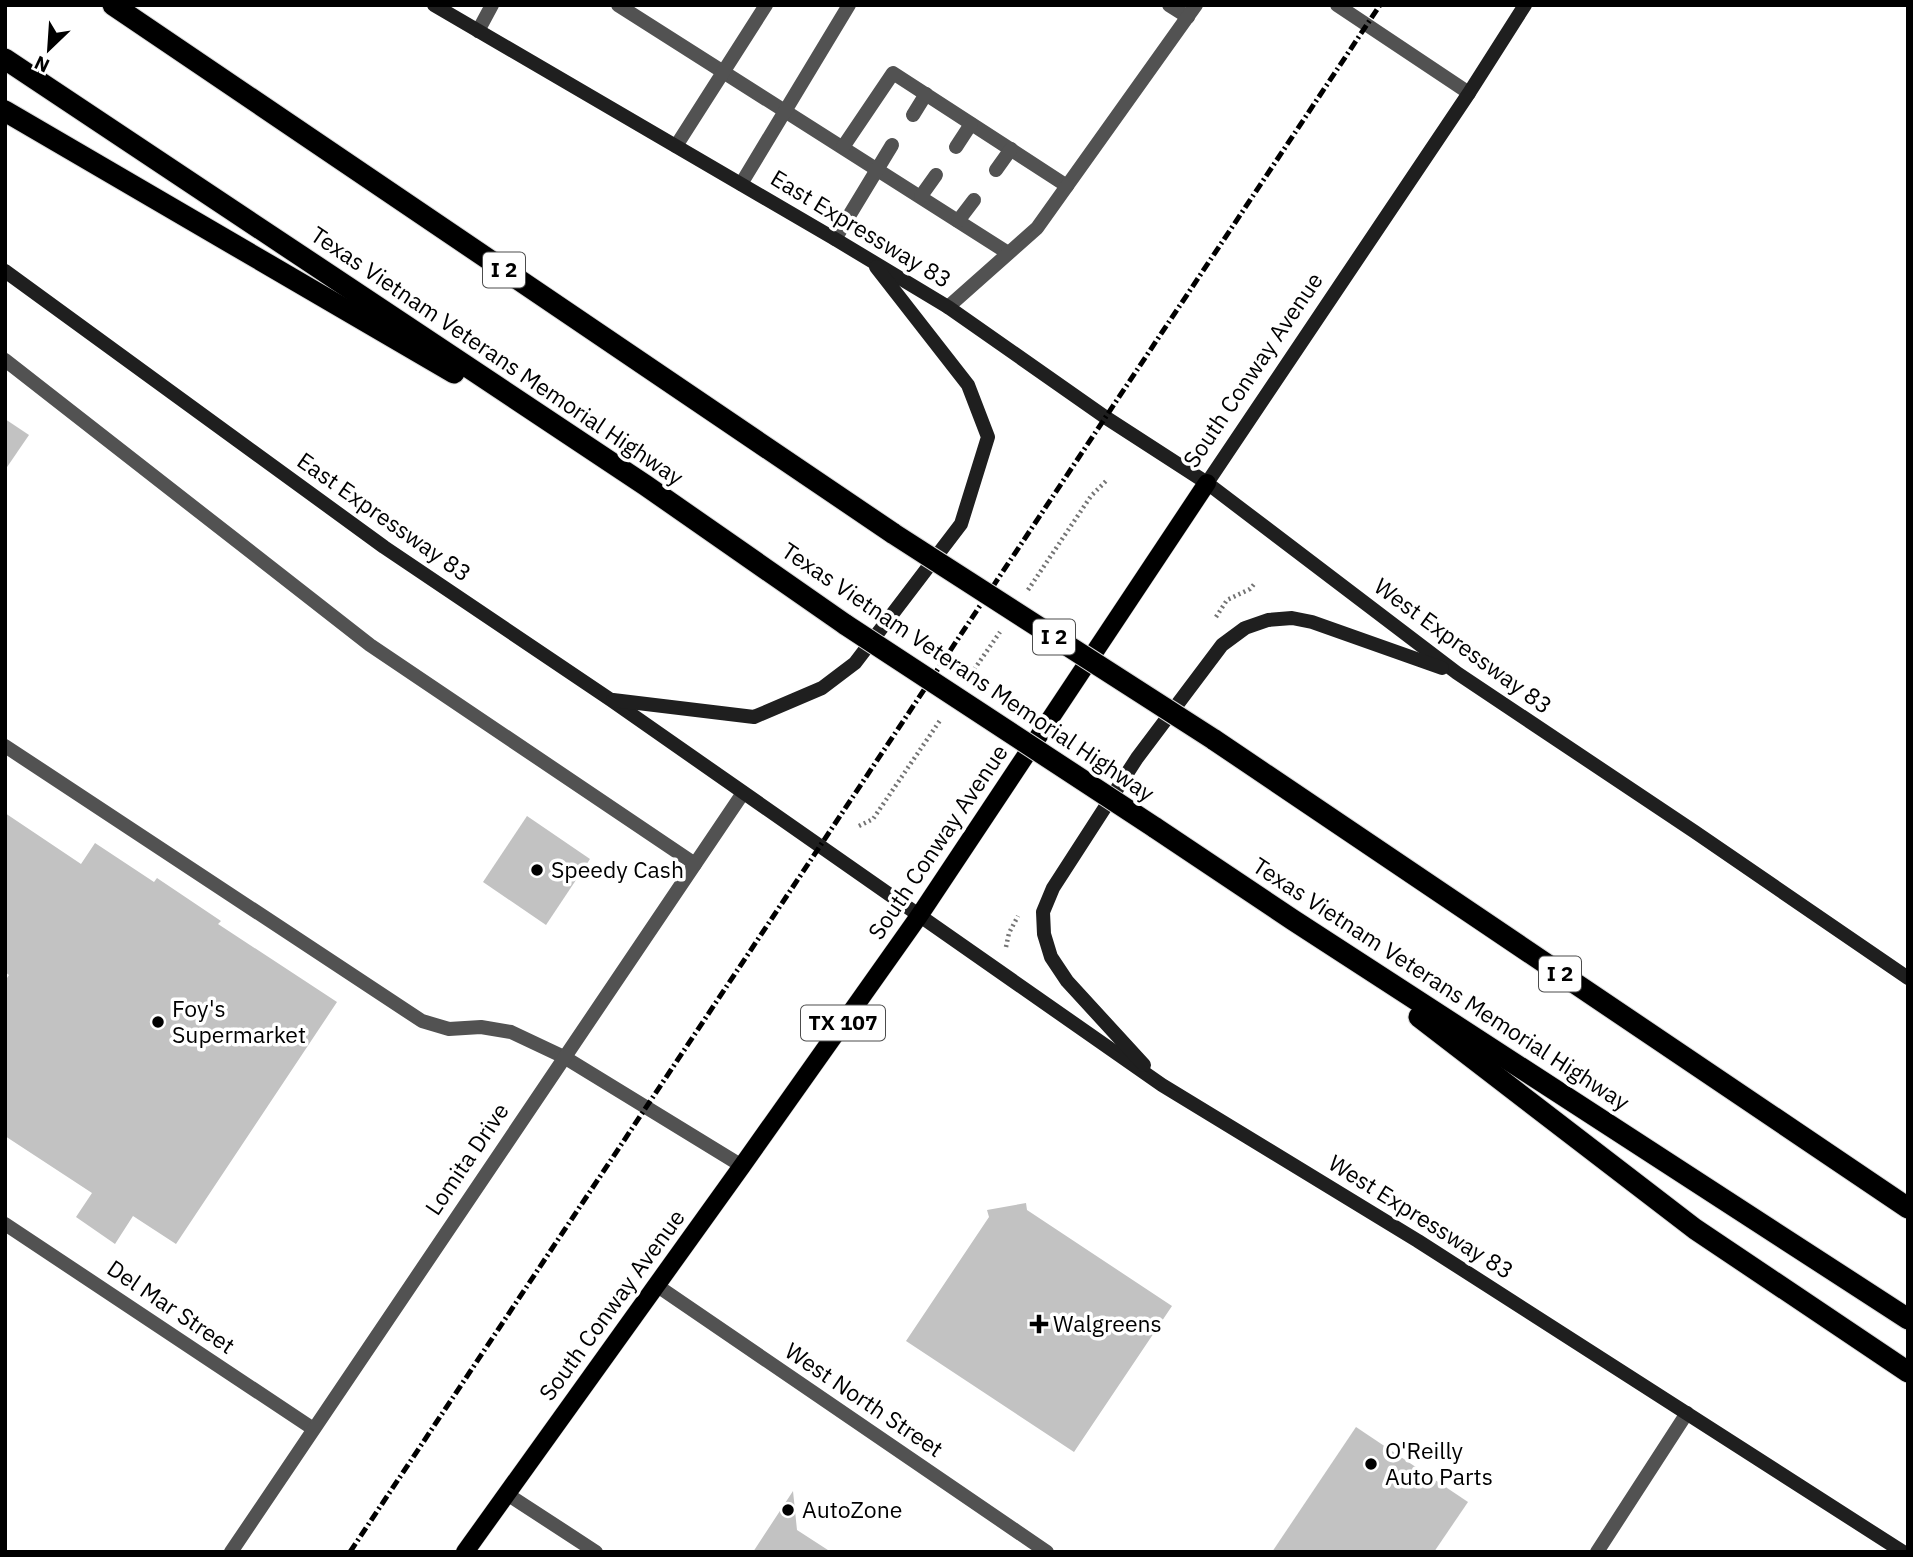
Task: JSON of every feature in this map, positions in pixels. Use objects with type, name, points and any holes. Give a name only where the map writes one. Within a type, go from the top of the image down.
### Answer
[{"type":"highway","name":"I 2","points":[[113,5],[894,534],[1213,739],[1908,1208]]},
{"type":"highway","name":"Texas Vietnam Veterans Memorial Highway","points":[[5,59],[645,485],[846,625],[1293,920],[1908,1319]]},
{"type":"highway","points":[[5,111],[645,485]]},
{"type":"highway","points":[[1293,920],[1695,1229],[1908,1372]]},
{"type":"main road","name":"East Expressway 83","points":[[433,5],[948,307],[1207,483]]},
{"type":"main road","name":"South Conway Avenue","points":[[465,1552],[919,916],[1469,93],[1525,5]]},
{"type":"main road","points":[[611,700],[754,717],[822,688],[855,663],[961,524],[988,438],[968,385],[869,259]]},
{"type":"main road","name":"East Expressway 83","points":[[5,271],[384,547],[611,700],[919,916]]},
{"type":"main road","name":"West Expressway 83","points":[[1207,483],[1457,673],[1908,978]]},
{"type":"main road","points":[[1162,1085],[1067,981],[1051,957],[1044,934],[1043,912],[1053,888],[1137,758],[1222,645],[1245,628],[1268,620],[1292,618],[1312,621],[1457,673]]},
{"type":"main road","name":"West Expressway 83","points":[[919,916],[1162,1085],[1418,1241],[1903,1552]]},
{"type":"street","points":[[478,31],[492,5]]},
{"type":"street","points":[[618,5],[1008,253]]},
{"type":"street","points":[[676,146],[766,5]]},
{"type":"street","points":[[741,184],[849,5]]},
{"type":"street","points":[[948,307],[1037,228],[1192,11],[1169,5]]},
{"type":"street","points":[[1337,5],[1469,93]]},
{"type":"street","points":[[843,147],[893,73],[1067,186]]},
{"type":"street","points":[[912,115],[926,94]]},
{"type":"street","points":[[956,147],[971,124]]},
{"type":"street","points":[[835,239],[892,145]]},
{"type":"street","points":[[996,170],[1011,149]]},
{"type":"street","points":[[920,196],[936,175]]},
{"type":"street","points":[[958,221],[974,200]]},
{"type":"street","points":[[5,360],[370,645],[695,864]]},
{"type":"street","points":[[5,746],[422,1021],[449,1029],[481,1027],[511,1032],[564,1057],[742,1166]]},
{"type":"street","name":"Lomita Drive","points":[[230,1552],[743,793]]},
{"type":"street","name":"Del Mar Street","points":[[5,1224],[312,1428]]},
{"type":"street","name":"West North Street","points":[[656,1285],[1047,1552]]},
{"type":"street","points":[[1604,1549],[1687,1413]]},
{"type":"street","points":[[507,1494],[596,1552]]},
{"type":"path","points":[[1028,591],[1091,496],[1108,479]]},
{"type":"path","points":[[966,682],[1004,625]]},
{"type":"path","points":[[859,826],[873,819],[942,716]]},
{"type":"building","points":[[5,419],[29,435],[5,470]]},
{"type":"building","points":[[5,813],[81,864],[95,843],[154,882],[157,878],[221,921],[218,924],[337,1002],[176,1244],[133,1216],[115,1244],[76,1217],[92,1193],[5,1136],[5,981],[9,975],[5,972]]},
{"type":"building","name":"Speedy Cash","points":[[527,816],[590,859],[546,925],[483,882]]},
{"type":"building","name":"Walgreens","points":[[1026,1203],[1027,1210],[1172,1306],[1074,1452],[906,1341],[989,1217],[987,1210]]},
{"type":"building","name":"O'Reilly Auto Parts","points":[[1356,1427],[1468,1502],[1434,1552],[1272,1552]]},
{"type":"building","name":"AutoZone","points":[[793,1491],[797,1530],[831,1552],[753,1552]]},
{"type":"railway","points":[[350,1552],[1380,5]]},
{"type":"place","name":"Speedy Cash","points":[[537,870]]},
{"type":"place","name":"Foy's Supermarket","points":[[158,1022]]},
{"type":"place","name":"Walgreens","points":[[1039,1324]]},
{"type":"place","name":"O'Reilly Auto Parts","points":[[1371,1464]]},
{"type":"place","name":"AutoZone","points":[[788,1510]]}]
